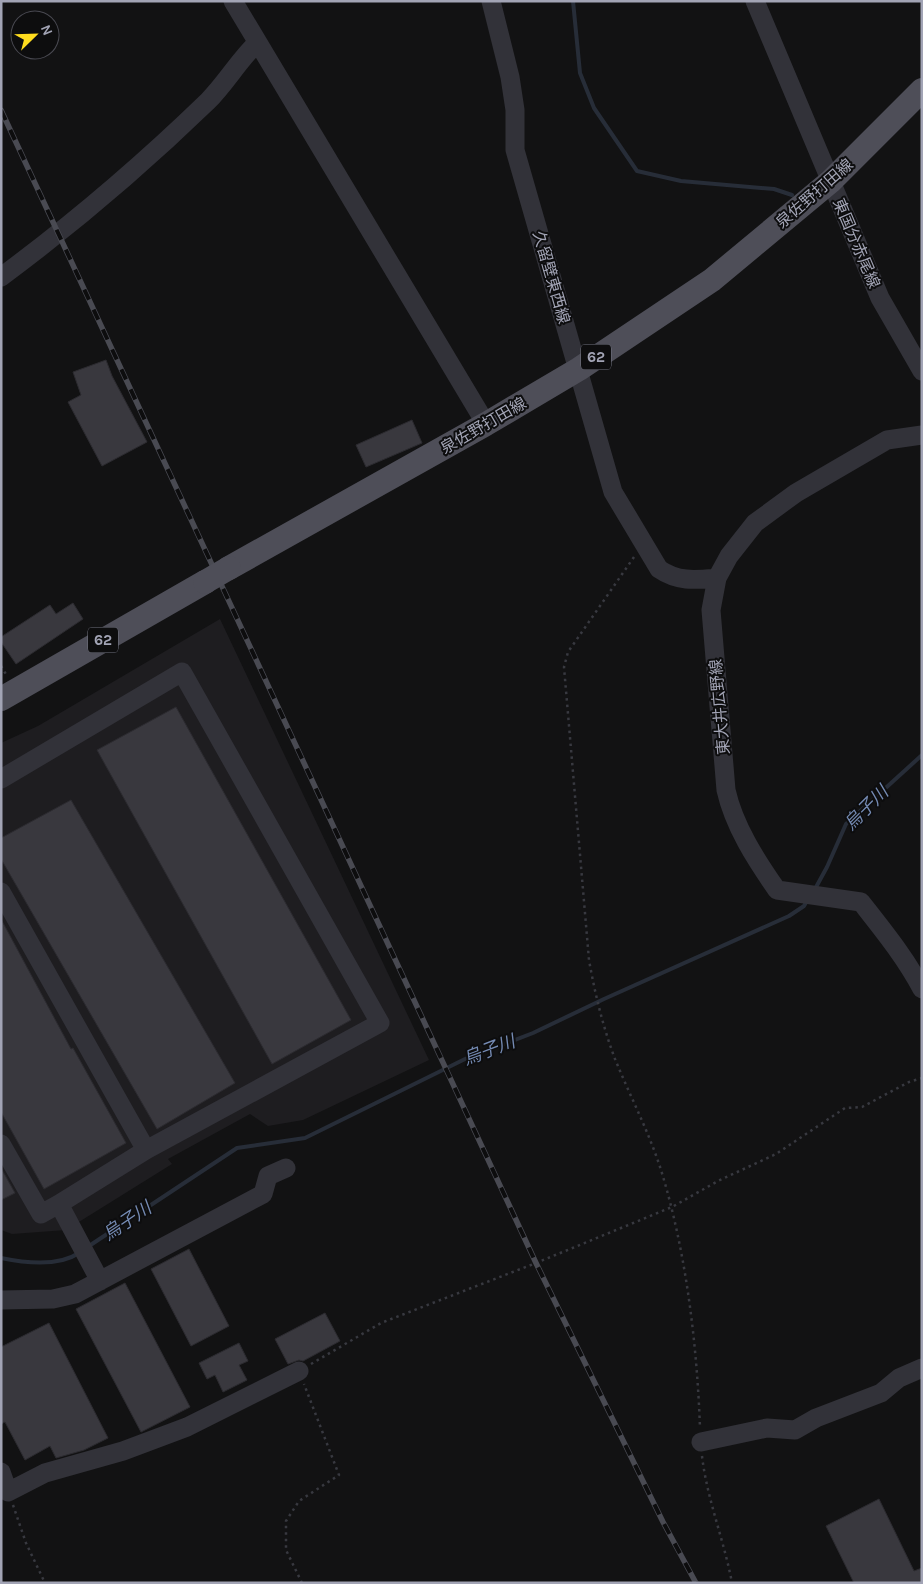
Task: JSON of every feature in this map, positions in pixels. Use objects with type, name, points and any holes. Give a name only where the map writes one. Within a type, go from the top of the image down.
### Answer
[{"type":"main road","name":"泉佐野打田線","points":[[1,699],[486,424],[579,368],[712,280],[831,181],[922,90]]},
{"type":"street","points":[[233,1],[486,424]]},
{"type":"street","name":"久留壁東西線","points":[[491,1],[510,77],[515,110],[515,150],[613,492],[659,569],[670,576],[683,580],[717,578]]},
{"type":"street","name":"東国分赤尾線","points":[[755,1],[880,298],[922,370]]},
{"type":"street","points":[[1,277],[59,234],[100,198],[126,179],[209,99],[257,42]]},
{"type":"street","name":"東大井広野線","points":[[922,435],[887,440],[796,494],[756,523],[729,556],[717,578],[711,610],[726,790],[731,810],[778,890],[822,898],[861,902],[911,967],[922,989]]},
{"type":"street","points":[[1,779],[182,672],[380,1023],[146,1150],[41,1214],[1,1144]]},
{"type":"street","points":[[1,892],[146,1150]]},
{"type":"street","points":[[1,1300],[53,1299],[75,1294],[263,1194],[268,1176],[286,1168]]},
{"type":"street","points":[[59,1204],[100,1281]]},
{"type":"street","points":[[701,1442],[767,1428],[795,1430],[816,1418],[881,1393],[899,1378],[922,1368]]},
{"type":"street","points":[[1,1472],[8,1492],[45,1473],[123,1451],[187,1427],[299,1371]]},
{"type":"path","points":[[643,544],[568,652],[564,667],[589,960],[600,1014],[615,1058],[661,1169],[672,1206],[698,1367],[701,1442],[705,1480],[726,1550],[732,1583]]},
{"type":"path","points":[[302,1583],[286,1550],[286,1521],[299,1501],[339,1475],[299,1371],[381,1323],[536,1263],[672,1206],[718,1180],[776,1154],[844,1108],[862,1107],[909,1082],[922,1078]]},
{"type":"path","points":[[8,1492],[26,1543],[45,1583]]},
{"type":"shaded area","points":[[220,619],[429,1060],[303,1120],[268,1126],[250,1114],[168,1159],[172,1164],[66,1230],[12,1234],[1,1230],[1,743],[38,726]]},
{"type":"building","points":[[106,360],[112,376],[147,442],[102,466],[68,402],[81,395],[73,372]]},
{"type":"building","points":[[412,420],[422,443],[366,467],[356,445]]},
{"type":"building","points":[[73,603],[83,619],[16,664],[1,642],[1,637],[50,605],[56,614]]},
{"type":"building","points":[[176,707],[351,1020],[272,1064],[97,750]]},
{"type":"building","points":[[71,800],[235,1083],[157,1129],[1,859],[1,838]]},
{"type":"building","points":[[1,919],[71,1049],[73,1048],[126,1143],[44,1189],[1,1112]]},
{"type":"building","points":[[1,1168],[15,1193],[1,1200]]},
{"type":"building","points":[[189,1249],[229,1326],[191,1346],[151,1269]]},
{"type":"building","points":[[125,1283],[190,1407],[141,1432],[76,1309]]},
{"type":"building","points":[[325,1313],[340,1341],[303,1361],[299,1360],[288,1364],[275,1339]]},
{"type":"building","points":[[49,1323],[108,1438],[84,1450],[56,1458],[50,1446],[25,1460],[5,1422],[1,1424],[1,1347]]},
{"type":"building","points":[[239,1343],[248,1361],[239,1365],[247,1380],[223,1392],[215,1375],[207,1379],[199,1363]]},
{"type":"building","points":[[879,1499],[914,1571],[922,1568],[922,1583],[854,1583],[826,1526]]},
{"type":"waterway","points":[[573,1],[580,73],[594,108],[637,171],[681,181],[774,189],[792,195]]},
{"type":"waterway","name":"烏子川","points":[[815,889],[846,824],[922,755]]},
{"type":"waterway","name":"烏子川","points":[[89,1246],[237,1148],[305,1138],[465,1059],[533,1033],[789,916],[804,906],[808,899]]},
{"type":"waterway","name":"烏子川","points":[[1,1258],[41,1263],[61,1260],[79,1253]]},
{"type":"railway","points":[[1,110],[536,1263],[663,1522],[696,1583]]}]
